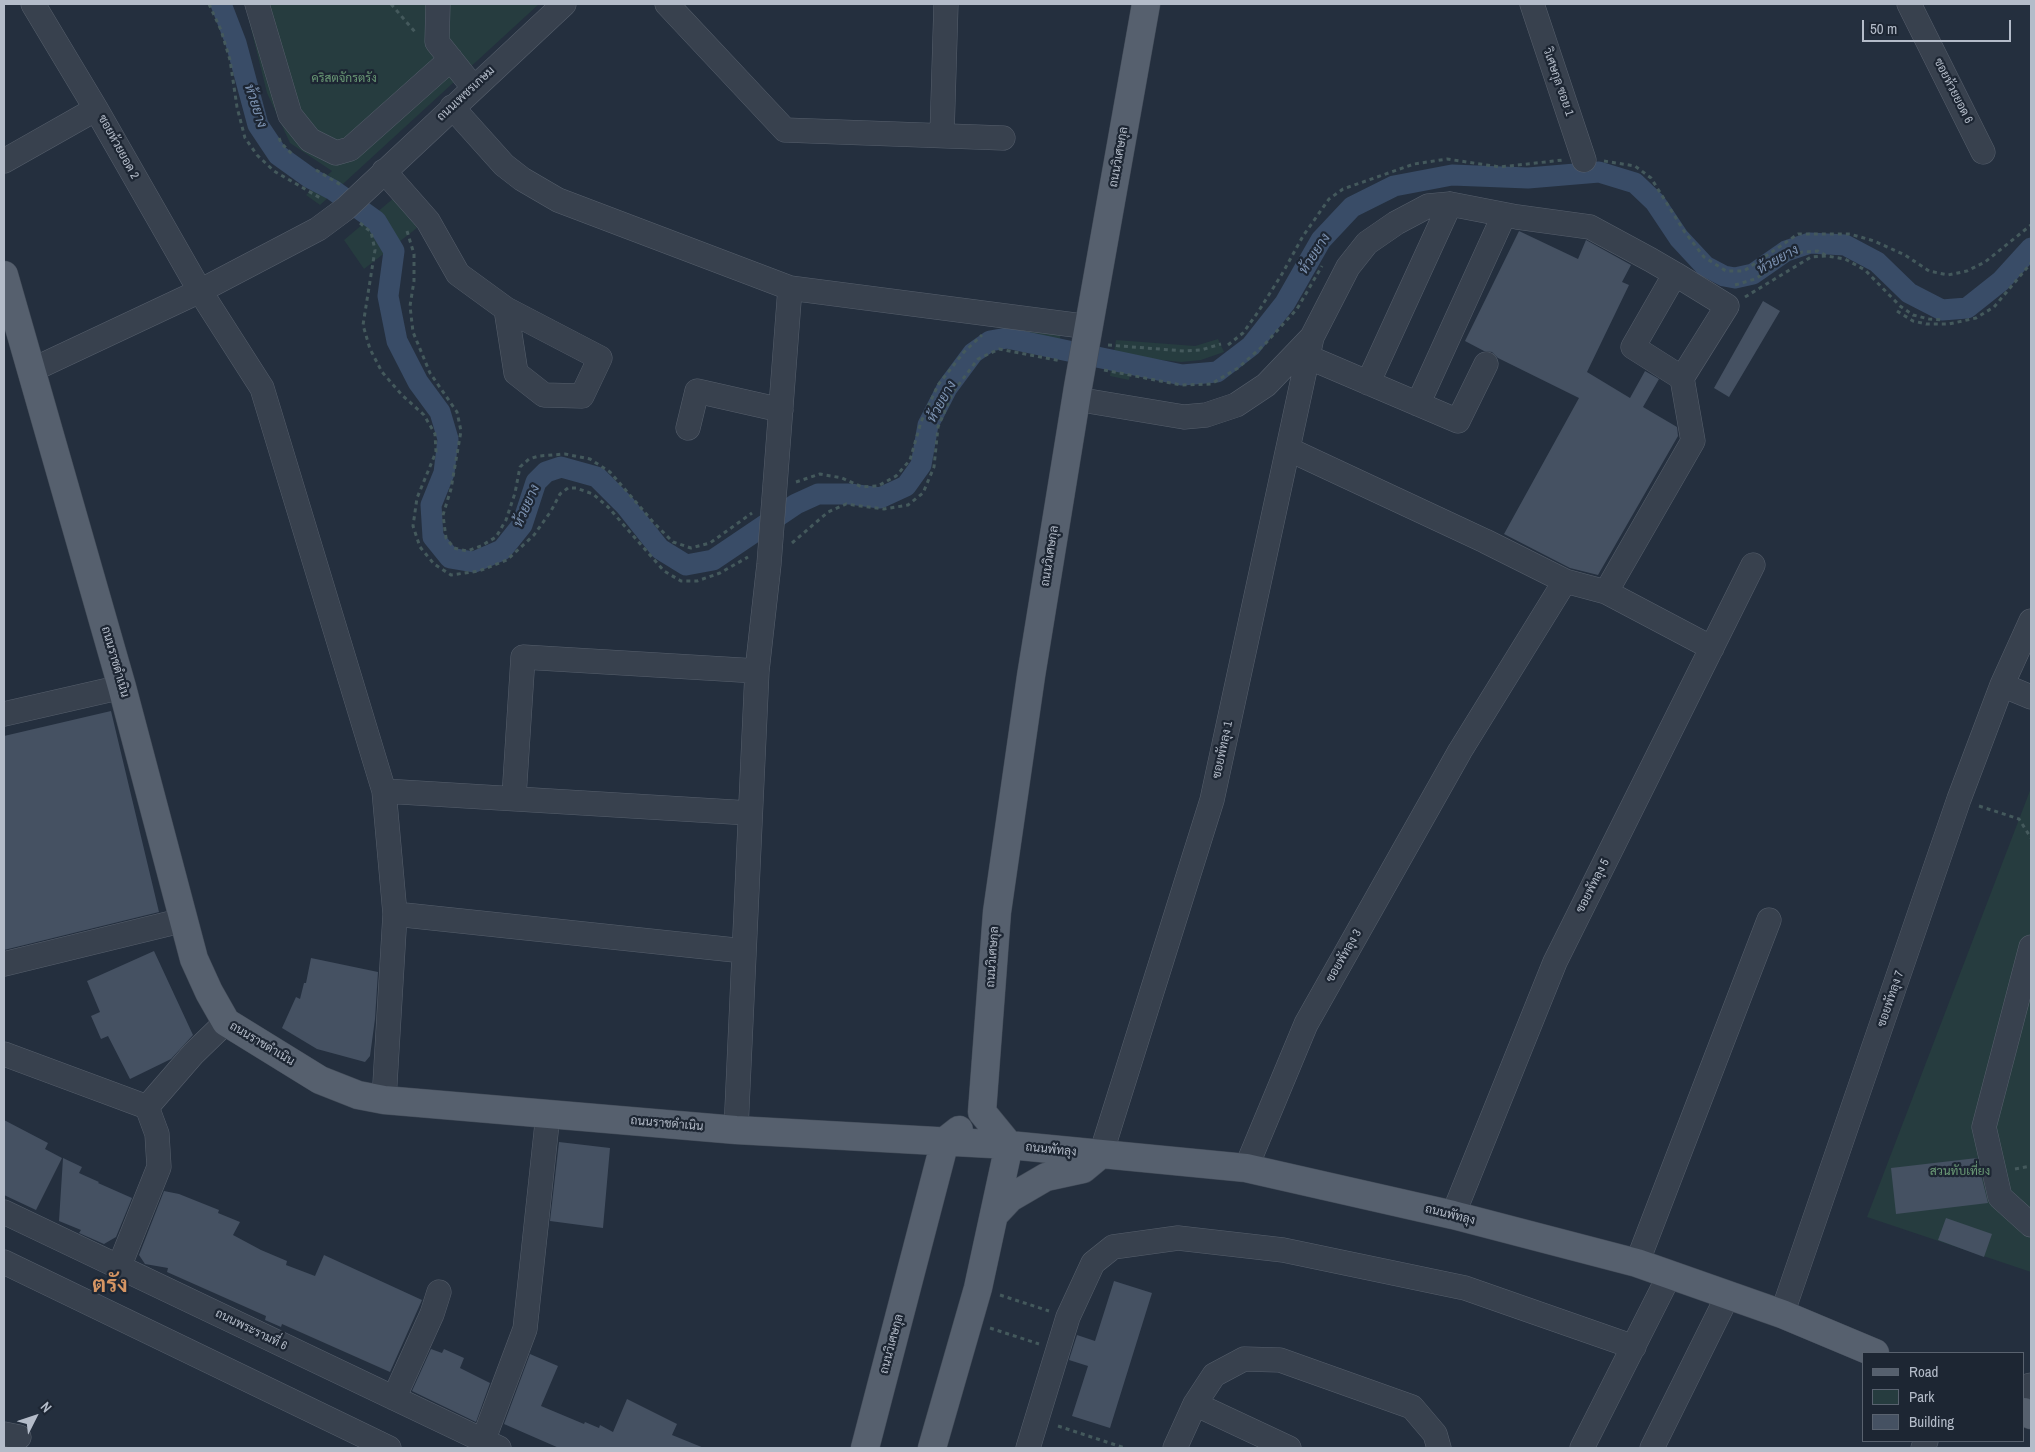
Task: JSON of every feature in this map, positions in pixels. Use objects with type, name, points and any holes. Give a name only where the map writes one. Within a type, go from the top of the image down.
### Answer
[{"type":"main road","name":"ถนนวิเศษกุล","points":[[982,1112],[997,912],[1031,676],[1082,364],[1146,4]]},
{"type":"main road","name":"ถนนราชดำเนิน","points":[[4,275],[122,687],[194,959],[209,992],[226,1022],[320,1080],[358,1095],[384,1100],[736,1130],[1009,1145]]},
{"type":"main road","points":[[932,1448],[978,1288],[1009,1145],[982,1112],[944,1141]]},
{"type":"main road","name":"ถนนวิเศษกุล","points":[[865,1448],[944,1141]]},
{"type":"main road","name":"ถนนพัทลุง","points":[[1009,1145],[1246,1168],[1452,1215],[1637,1263],[1782,1314],[1873,1352]]},
{"type":"main road","points":[[994,1215],[1010,1198],[1046,1177],[1083,1169],[1101,1154]]},
{"type":"street","name":"ซอยห้วยยอด 2","points":[[33,4],[96,109],[200,291],[262,388],[384,791],[395,914],[384,1100]]},
{"type":"street","points":[[257,4],[290,115],[310,140],[336,153],[350,149],[451,59]]},
{"type":"street","points":[[438,4],[437,42],[473,87]]},
{"type":"street","name":"ถนนเพชรเกษม","points":[[32,370],[200,291],[318,229],[345,209],[473,87],[564,4]]},
{"type":"street","points":[[667,4],[785,130],[1003,138]]},
{"type":"street","points":[[942,135],[946,4]]},
{"type":"street","name":"วิเศษกุล ซอย 1","points":[[1532,4],[1584,160]]},
{"type":"street","name":"ซอยห้วยยอด 6","points":[[1909,4],[1983,152]]},
{"type":"street","points":[[452,107],[504,165],[522,179],[558,200],[790,288],[1082,364],[1184,417],[1206,415],[1236,405],[1266,385],[1310,347],[1348,266],[1367,243],[1396,223],[1428,206],[1450,204],[1504,215],[1590,227],[1675,274],[1726,306],[1682,378],[1693,441],[1606,592]]},
{"type":"street","points":[[4,161],[96,109]]},
{"type":"street","points":[[376,178],[428,221],[458,274],[506,309]]},
{"type":"street","points":[[1368,382],[1450,204]]},
{"type":"street","points":[[1418,404],[1504,215]]},
{"type":"street","points":[[1675,274],[1633,347],[1682,378]]},
{"type":"street","points":[[736,1130],[758,671],[769,559],[790,288]]},
{"type":"street","points":[[1310,347],[1368,382],[1458,421],[1486,364]]},
{"type":"street","name":"ซอยพัทลุง 1","points":[[1101,1154],[1212,800],[1310,347]]},
{"type":"street","points":[[688,428],[697,391],[781,410]]},
{"type":"street","points":[[1288,449],[1485,541],[1565,581],[1606,592],[1712,648]]},
{"type":"street","name":"ซอยพัทลุง 5","points":[[1452,1215],[1555,962],[1753,565]]},
{"type":"street","name":"ซอยพัทลุง 3","points":[[1246,1168],[1306,1024],[1460,751],[1565,581]]},
{"type":"street","name":"ซอยพัทลุง 7","points":[[1782,1314],[1959,799],[2002,685],[2031,621]]},
{"type":"street","points":[[514,797],[523,657],[758,671]]},
{"type":"street","points":[[2002,685],[2031,697]]},
{"type":"street","points":[[4,714],[122,687]]},
{"type":"street","points":[[384,791],[514,797],[750,813]]},
{"type":"street","points":[[395,914],[744,950]]},
{"type":"street","points":[[4,964],[184,920]]},
{"type":"street","points":[[1637,1263],[1769,920]]},
{"type":"street","points":[[2031,947],[1984,1128],[2000,1197],[2031,1225]]},
{"type":"street","points":[[147,1106],[193,1054],[226,1022]]},
{"type":"street","points":[[4,1054],[147,1106]]},
{"type":"street","points":[[119,1267],[158,1167],[157,1134],[147,1106]]},
{"type":"street","points":[[491,1444],[525,1329],[548,1114]]},
{"type":"street","name":"ถนนพระรามที่ 6","points":[[4,1212],[491,1444]]},
{"type":"street","points":[[1028,1448],[1068,1316],[1093,1263],[1113,1247],[1178,1238],[1283,1250],[1465,1288],[1634,1347]]},
{"type":"street","points":[[4,1262],[389,1448]]},
{"type":"street","points":[[1582,1448],[1670,1274]]},
{"type":"street","points":[[394,1398],[432,1314],[439,1292]]},
{"type":"street","points":[[1652,1448],[1728,1295]]},
{"type":"street","points":[[1175,1448],[1195,1404],[1214,1375],[1244,1359],[1280,1360],[1412,1407],[1435,1434],[1439,1448]]},
{"type":"street","points":[[1195,1404],[1289,1448]]},
{"type":"path","points":[[209,4],[221,30],[230,60],[237,107],[245,138],[253,150],[274,171],[316,196],[345,209],[371,232],[375,250],[363,325],[370,349],[382,372],[402,395],[424,415],[435,434],[436,452],[417,498],[413,526],[420,546],[434,564],[451,575],[479,571],[507,560],[534,535],[551,511],[560,494],[568,488],[576,488],[592,494],[608,507],[664,571],[681,581],[697,581],[720,573],[751,555],[769,559],[793,542],[828,512],[846,504],[884,509],[908,505],[924,493],[934,467],[938,427],[953,392],[978,359],[999,349],[1181,384],[1211,384],[1238,368],[1297,309],[1324,264]]},
{"type":"path","points":[[403,225],[408,232],[414,254],[414,281],[410,306],[413,332],[430,373],[457,412],[461,431],[451,489],[444,515],[446,538],[454,548],[467,551],[481,546],[496,537],[506,520],[515,493],[520,467],[529,459],[539,456],[565,454],[590,459],[610,472],[673,542],[691,548],[710,543],[731,529],[755,510],[774,490],[820,474],[842,478],[862,487],[878,486],[896,476],[910,460],[921,422],[938,385],[964,352],[981,336],[989,332]]},
{"type":"path","points":[[1728,283],[1735,286],[1755,279],[1802,252],[1818,251],[1827,256]]},
{"type":"path","points":[[1726,306],[1751,295],[1811,257],[1827,256],[1845,259],[1865,270],[1900,306],[1913,316],[1943,320]]},
{"type":"path","points":[[1897,311],[1913,321],[1926,324],[1949,324],[1976,318],[1994,307],[2031,263]]},
{"type":"path","points":[[1082,364],[1201,350],[1221,344]]},
{"type":"path","points":[[1959,799],[2019,819],[2031,838]]},
{"type":"path","points":[[978,1288],[1068,1316]]},
{"type":"path","points":[[968,1321],[1058,1350]]},
{"type":"path","points":[[1038,1419],[1126,1448]]},
{"type":"green space","name":"คริสตจักรตรัง","points":[[245,4],[539,4],[320,205],[306,195],[332,171],[290,143],[267,93]]},
{"type":"green space","points":[[395,197],[417,228],[364,269],[344,240]]},
{"type":"green space","points":[[1005,322],[1061,332],[1057,358],[1046,356],[1048,342],[1003,335]]},
{"type":"green space","points":[[1218,339],[1224,352],[1201,360],[1181,362],[1133,357],[1129,380],[1110,376],[1116,340],[1195,346]]},
{"type":"green space","name":"สวนทับเที่ยง","points":[[2031,788],[2031,1272],[1867,1217]]},
{"type":"building","points":[[1519,231],[1578,259],[1586,240],[1631,265],[1622,282],[1629,285],[1587,372],[1630,398],[1645,371],[1659,379],[1643,407],[1677,427],[1678,436],[1598,575],[1570,568],[1504,534],[1579,398],[1498,358],[1492,352],[1484,351],[1465,341]]},
{"type":"building","points":[[1763,301],[1780,311],[1729,397],[1714,388]]},
{"type":"building","points":[[111,711],[159,912],[4,950],[4,736]]},
{"type":"building","points":[[154,951],[193,1035],[171,1059],[130,1079],[108,1036],[101,1039],[91,1016],[100,1012],[87,981]]},
{"type":"building","points":[[311,958],[378,972],[370,1056],[365,1062],[317,1049],[282,1028],[296,997],[300,999],[304,983],[306,983]]},
{"type":"building","points":[[4,1120],[48,1143],[45,1149],[62,1158],[36,1210],[4,1195]]},
{"type":"building","points":[[559,1142],[610,1148],[603,1228],[550,1221]]},
{"type":"building","points":[[63,1158],[82,1167],[79,1173],[132,1198],[116,1237],[104,1244],[79,1233],[81,1230],[59,1221]]},
{"type":"building","points":[[1977,1158],[1988,1203],[1896,1214],[1891,1168]]},
{"type":"building","points":[[164,1191],[179,1194],[219,1210],[218,1213],[240,1222],[233,1235],[287,1261],[286,1265],[315,1276],[324,1255],[422,1300],[390,1372],[282,1324],[281,1327],[265,1320],[266,1316],[167,1272],[168,1268],[145,1264],[139,1255]]},
{"type":"building","points":[[1946,1218],[1992,1234],[1984,1257],[1938,1240]]},
{"type":"building","points":[[1114,1281],[1152,1293],[1110,1428],[1072,1416],[1088,1366],[1069,1360],[1077,1335],[1095,1341]]},
{"type":"building","points":[[431,1349],[442,1353],[444,1349],[464,1358],[460,1368],[490,1383],[476,1422],[412,1391]]},
{"type":"building","points":[[530,1354],[558,1366],[541,1406],[584,1424],[585,1422],[599,1428],[600,1425],[613,1432],[627,1399],[677,1424],[672,1435],[704,1448],[559,1448],[504,1424]]},
{"type":"waterway","name":"ห้วยยาง","points":[[221,4],[236,43],[258,125],[278,155],[310,178],[333,190],[376,221],[394,251],[388,296],[397,341],[418,382],[440,412],[448,439],[444,473],[431,505],[433,537],[450,558],[474,562],[502,550],[522,525],[536,482],[546,472],[561,467],[597,477],[625,505],[660,549],[686,565],[713,560],[796,504],[818,494],[850,494],[880,498],[906,486],[921,465],[928,425],[947,388],[973,353],[990,341],[1007,338],[1182,375],[1217,372],[1251,346],[1285,303],[1321,240],[1352,207],[1394,186],[1452,175],[1528,178],[1599,172],[1635,183],[1655,202],[1679,238],[1705,266],[1724,276],[1735,278],[1753,274],[1786,251],[1810,243],[1845,245],[1877,262],[1909,293],[1942,310],[1967,308],[2001,281],[2031,248]]},
{"type":"district","name":"ตรัง","points":[[110,1286]]}]
